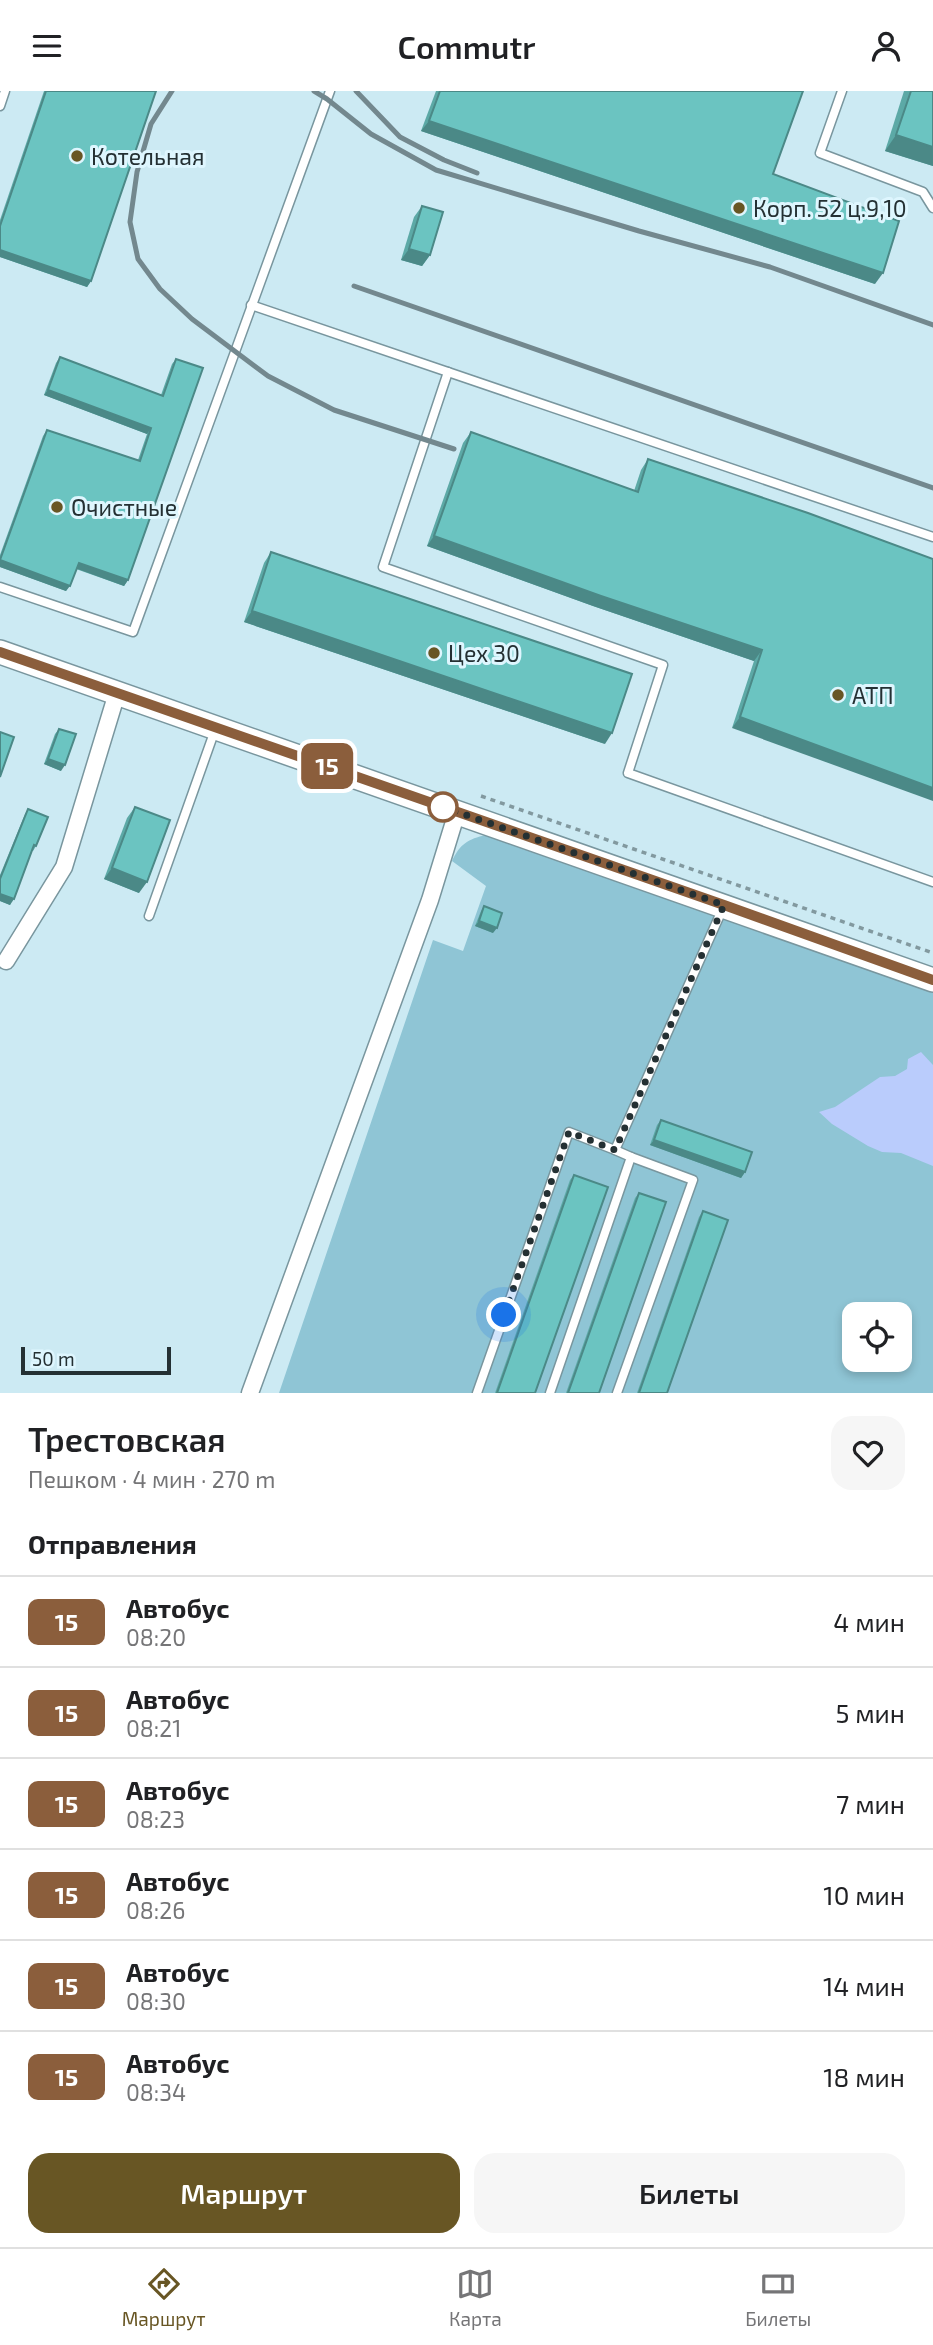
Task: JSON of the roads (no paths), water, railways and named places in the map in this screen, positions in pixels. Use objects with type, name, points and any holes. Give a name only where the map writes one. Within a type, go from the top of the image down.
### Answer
[{"type":"main road","points":[[0,652],[933,980]]},
{"type":"street","points":[[6,961],[64,867],[117,692]]},
{"type":"street","points":[[250,1393],[430,900],[457,811]]},
{"type":"lane","points":[[0,106],[5,91]]},
{"type":"lane","points":[[0,587],[132,632],[330,91]]},
{"type":"lane","points":[[842,91],[820,153],[923,192],[933,208]]},
{"type":"lane","points":[[251,305],[933,537]]},
{"type":"lane","points":[[448,372],[383,567],[663,665],[628,773],[933,882]]},
{"type":"lane","points":[[149,916],[216,727]]},
{"type":"lane","points":[[615,1150],[724,905]]},
{"type":"lane","points":[[477,1393],[569,1132],[692,1180],[617,1393]]},
{"type":"lane","points":[[550,1393],[631,1157]]},
{"type":"railway","points":[[172,91],[151,124],[137,172],[130,222],[138,259],[160,289],[192,319],[268,376],[334,410],[454,449]]},
{"type":"railway","points":[[314,91],[371,134],[436,170],[770,267],[933,325]]},
{"type":"railway","points":[[356,91],[400,137],[444,160],[477,173]]},
{"type":"railway","points":[[354,286],[933,488]]},
{"type":"place","name":"Котельная","points":[[77,156]]},
{"type":"place","name":"Корп. 52 ц.9,10","points":[[739,208]]},
{"type":"place","name":"Очистные","points":[[57,507]]},
{"type":"place","name":"Цех 30","points":[[434,653]]},
{"type":"place","name":"АТП","points":[[838,695]]}]
